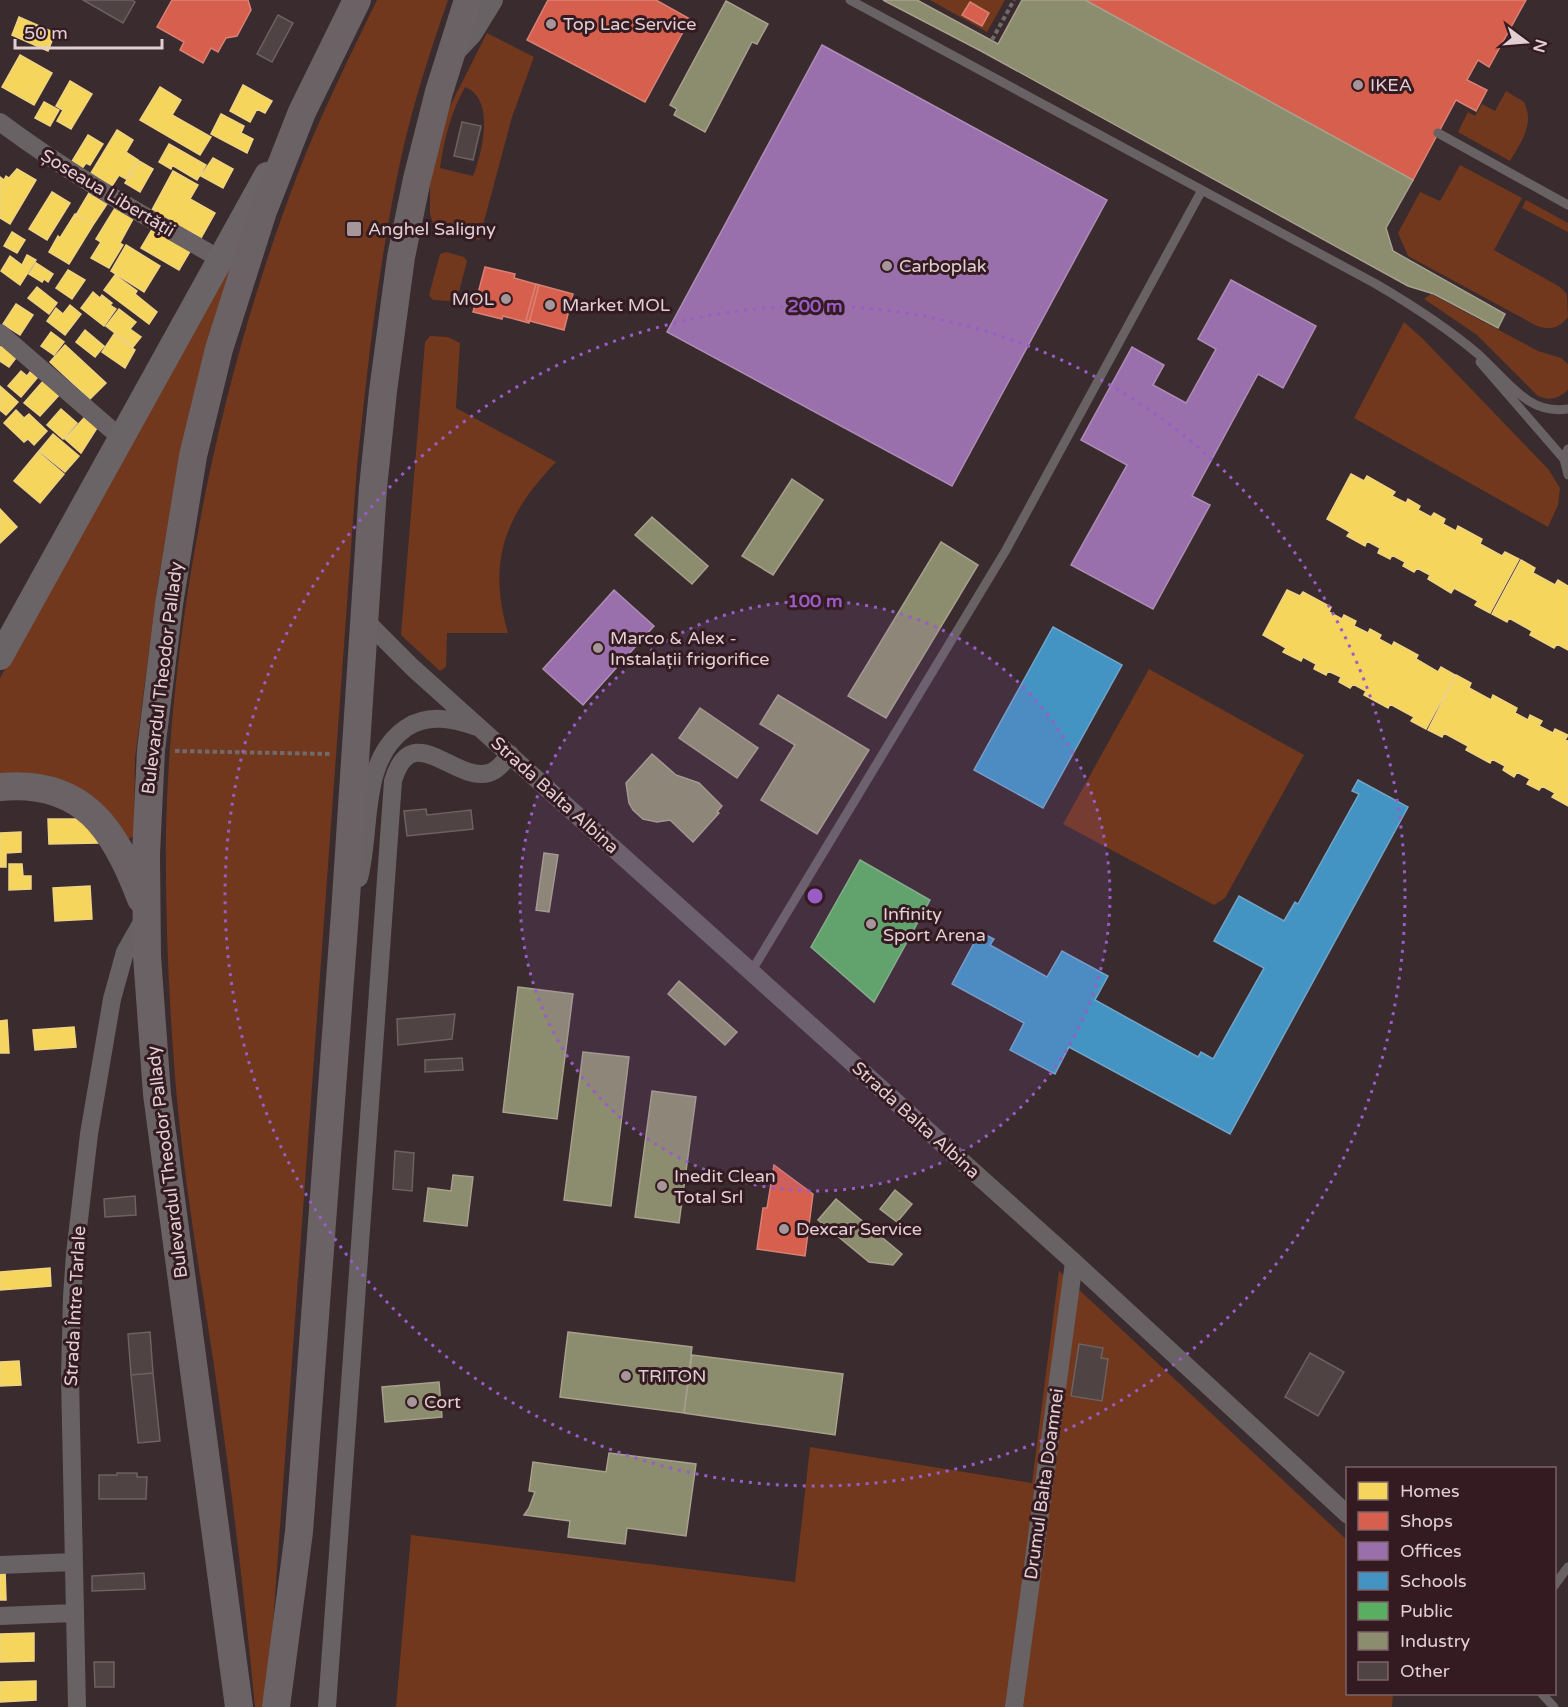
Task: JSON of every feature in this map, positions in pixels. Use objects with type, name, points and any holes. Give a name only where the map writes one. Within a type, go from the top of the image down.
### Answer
[{"type":"main road","name":"Bulevardul Theodor Pallady","points":[[225,1707],[215,1531],[157,1094],[147,956],[146,854],[151,750],[177,550],[193,456],[205,403],[235,295],[263,212],[302,112],[357,0]]},
{"type":"main road","points":[[290,1707],[298,1532],[345,913],[373,488],[394,303],[417,179],[449,58],[468,0]]},
{"type":"main road","points":[[0,657],[302,112]]},
{"type":"main road","points":[[0,787],[17,785],[49,790],[80,804],[95,816],[118,845],[147,915]]},
{"type":"main road","points":[[215,1531],[239,1707]]},
{"type":"main road","points":[[276,1707],[298,1532]]},
{"type":"street","points":[[449,58],[471,34],[492,0]]},
{"type":"street","name":"Șoseaua Libertății","points":[[0,122],[47,157],[89,184],[220,260]]},
{"type":"street","points":[[0,333],[121,438]]},
{"type":"street","name":"Strada Balta Albina","points":[[364,619],[406,661],[1074,1262],[1346,1514]]},
{"type":"street","name":"Strada Balta Albina","points":[[345,913],[360,875],[375,772],[387,746],[410,726],[433,719],[461,722],[482,729]]},
{"type":"street","points":[[327,1707],[393,781],[400,765],[413,754],[435,755],[465,771],[480,774],[494,771],[510,754]]},
{"type":"street","name":"Strada Între Tarlale","points":[[77,1707],[70,1336],[80,1204],[98,1074],[114,989],[125,952],[147,915]]},
{"type":"street","name":"Drumul Balta Doamnei","points":[[1014,1707],[1074,1262]]},
{"type":"street","points":[[0,1564],[73,1562]]},
{"type":"street","points":[[0,1616],[74,1613]]},
{"type":"lane","points":[[850,0],[1376,284],[1428,316],[1463,342],[1527,400],[1552,410],[1568,409]]},
{"type":"lane","points":[[1438,133],[1568,205]]},
{"type":"lane","points":[[751,972],[1005,550],[1202,190]]},
{"type":"lane","points":[[1463,342],[1564,459],[1568,475]]},
{"type":"lane","points":[[1564,459],[1568,448]]},
{"type":"lane","points":[[1556,1583],[1568,1567]]},
{"type":"lane","points":[[1543,1695],[1554,1707]]},
{"type":"path","points":[[992,40],[1014,0]]},
{"type":"path","points":[[151,750],[356,755]]},
{"type":"shaded area","points":[[377,0],[448,0],[422,78],[401,158],[380,273],[365,389],[357,466],[271,1651],[266,1707],[255,1707],[231,1489],[190,1211],[177,1100],[170,1004],[167,915],[166,827],[170,746],[178,663],[205,496],[223,413],[245,332],[297,176],[335,87]]},
{"type":"shaded area","points":[[930,0],[1005,0],[987,32]]},
{"type":"shaded area","points":[[487,33],[534,57],[512,117],[479,240],[450,232],[433,223],[430,214],[430,179],[447,112]],"holes":[[[465,87],[475,93],[484,114],[484,127],[483,141],[473,176],[440,168],[449,126],[460,97]]]},
{"type":"shaded area","points":[[1506,91],[1524,102],[1528,118],[1525,133],[1510,161],[1458,132],[1468,112],[1475,116],[1482,104],[1495,111]]},
{"type":"shaded area","points":[[1460,165],[1522,198],[1494,250],[1560,287],[1567,294],[1568,317],[1558,326],[1546,328],[1537,326],[1408,256],[1398,233],[1420,192],[1440,201]]},
{"type":"shaded area","points":[[1526,200],[1568,223],[1568,232],[1522,208]]},
{"type":"shaded area","points":[[240,239],[172,505],[158,582],[135,758],[134,836],[129,839],[0,778],[0,678]]},
{"type":"shaded area","points":[[446,252],[464,257],[467,261],[458,296],[450,301],[433,300],[429,295],[440,254]]},
{"type":"shaded area","points":[[1431,294],[1538,351],[1561,358],[1568,364],[1568,390],[1554,398],[1538,396],[1477,335],[1424,299]]},
{"type":"shaded area","points":[[1404,322],[1549,470],[1560,488],[1558,505],[1548,527],[1354,418]]},
{"type":"shaded area","points":[[430,336],[448,337],[460,343],[456,408],[556,462],[524,501],[505,540],[499,583],[508,633],[447,633],[446,667],[440,671],[401,635],[425,342]]},
{"type":"shaded area","points":[[1149,669],[1304,755],[1225,898],[1214,905],[1063,824]]},
{"type":"shaded area","points":[[1059,1271],[1346,1539],[1346,1695],[1393,1695],[1392,1707],[396,1707],[411,1535],[795,1582],[810,1447],[1032,1483]]},
{"type":"building: Homes","points":[[19,17],[55,33],[48,51],[12,35]]},
{"type":"building: Homes","points":[[20,55],[52,73],[34,105],[2,87]]},
{"type":"building: Homes","points":[[70,81],[92,94],[71,129],[57,121],[63,110],[56,106]]},
{"type":"building: Homes","points":[[243,85],[272,101],[265,113],[257,109],[250,122],[230,111]]},
{"type":"building: Homes","points":[[160,87],[181,100],[172,115],[211,137],[200,155],[140,120]]},
{"type":"building: Homes","points":[[44,102],[59,110],[50,126],[35,118]]},
{"type":"building: Homes","points":[[221,114],[244,126],[241,133],[253,139],[247,153],[211,134]]},
{"type":"building: Homes","points":[[117,130],[133,140],[126,152],[138,160],[126,179],[119,175],[112,186],[91,173]]},
{"type":"building: Homes","points":[[88,135],[103,144],[90,165],[86,163],[81,170],[71,163]]},
{"type":"building: Homes","points":[[169,144],[206,165],[197,180],[172,165],[171,169],[159,162]]},
{"type":"building: Homes","points":[[213,158],[233,169],[223,188],[201,176]]},
{"type":"building: Homes","points":[[139,161],[153,169],[140,192],[125,183]]},
{"type":"building: Homes","points":[[17,169],[36,180],[10,224],[0,218],[0,177],[4,180],[6,176],[9,178]]},
{"type":"building: Homes","points":[[173,171],[198,185],[190,199],[215,213],[201,238],[152,210]]},
{"type":"building: Homes","points":[[52,192],[70,203],[47,240],[29,229]]},
{"type":"building: Homes","points":[[89,193],[107,204],[93,225],[76,215]]},
{"type":"building: Homes","points":[[115,208],[133,219],[120,243],[123,245],[109,268],[91,258],[101,242],[96,239]]},
{"type":"building: Homes","points":[[75,214],[93,225],[69,264],[49,252]]},
{"type":"building: Homes","points":[[154,226],[192,248],[179,270],[141,248]]},
{"type":"building: Homes","points":[[12,232],[25,240],[17,253],[4,246]]},
{"type":"building: Homes","points":[[126,245],[160,266],[144,292],[111,271]]},
{"type":"building: Homes","points":[[27,255],[36,260],[20,285],[1,271],[10,256],[22,265]]},
{"type":"building: Homes","points":[[36,263],[53,274],[48,282],[44,279],[42,282],[29,274]]},
{"type":"building: Homes","points":[[68,270],[85,280],[72,299],[56,288]]},
{"type":"building: Homes","points":[[115,275],[137,291],[135,294],[157,312],[149,324],[104,290]]},
{"type":"building: Homes","points":[[37,287],[57,303],[49,314],[28,298]]},
{"type":"building: Homes","points":[[93,292],[100,298],[102,295],[116,309],[104,326],[81,308]]},
{"type":"building: Homes","points":[[16,304],[33,315],[20,335],[3,324]]},
{"type":"building: Homes","points":[[70,305],[81,314],[65,335],[47,321],[56,308],[63,314]]},
{"type":"building: Homes","points":[[119,309],[136,322],[130,329],[141,337],[133,347],[106,326]]},
{"type":"building: Homes","points":[[85,330],[104,346],[95,357],[76,342]]},
{"type":"building: Homes","points":[[51,332],[64,342],[54,355],[41,346]]},
{"type":"building: Homes","points":[[114,334],[135,350],[125,368],[102,352]]},
{"type":"building: Homes","points":[[4,342],[19,354],[9,367],[0,361],[0,348]]},
{"type":"building: Homes","points":[[65,345],[106,383],[90,399],[50,362]]},
{"type":"building: Homes","points":[[21,371],[27,376],[30,372],[37,378],[21,397],[8,386]]},
{"type":"building: Homes","points":[[44,380],[60,394],[40,416],[24,403]]},
{"type":"building: Homes","points":[[0,386],[18,402],[6,415],[0,410]]},
{"type":"building: Homes","points":[[61,409],[77,423],[63,439],[47,425]]},
{"type":"building: Homes","points":[[16,410],[24,418],[29,414],[47,431],[34,445],[28,439],[24,442],[4,423]]},
{"type":"building: Homes","points":[[84,418],[97,428],[81,453],[65,439]]},
{"type":"building: Homes","points":[[53,434],[79,456],[65,472],[39,451]]},
{"type":"building: Homes","points":[[38,452],[64,474],[40,503],[14,481]]},
{"type":"building: Homes","points":[[1351,474],[1364,481],[1367,476],[1395,492],[1392,496],[1406,503],[1408,499],[1420,506],[1418,510],[1431,517],[1434,513],[1445,519],[1443,524],[1456,531],[1458,526],[1482,539],[1480,544],[1502,556],[1505,552],[1519,559],[1490,613],[1475,605],[1478,601],[1454,588],[1451,593],[1428,579],[1430,575],[1417,568],[1414,572],[1403,566],[1405,562],[1392,555],[1390,559],[1378,553],[1380,548],[1367,541],[1365,546],[1347,536],[1350,532],[1327,519]]},
{"type":"building: Homes","points":[[0,509],[17,527],[0,543]]},
{"type":"building: Homes","points":[[1521,560],[1535,568],[1533,573],[1555,585],[1558,580],[1568,586],[1568,650],[1557,644],[1554,648],[1530,635],[1532,631],[1509,618],[1507,622],[1492,614]]},
{"type":"building: Homes","points":[[1287,590],[1300,596],[1303,592],[1331,607],[1329,612],[1342,619],[1344,615],[1356,621],[1354,626],[1368,633],[1370,629],[1381,635],[1379,639],[1392,646],[1394,642],[1418,655],[1416,659],[1438,672],[1441,667],[1455,675],[1426,729],[1411,721],[1414,717],[1390,704],[1388,708],[1364,695],[1366,691],[1353,684],[1350,688],[1339,682],[1341,677],[1328,671],[1326,675],[1314,669],[1316,664],[1303,657],[1301,661],[1283,652],[1286,648],[1263,635]]},
{"type":"building: Homes","points":[[1456,675],[1471,683],[1469,688],[1491,700],[1493,695],[1517,708],[1515,713],[1528,720],[1530,715],[1542,721],[1539,726],[1553,733],[1555,729],[1568,735],[1565,740],[1568,741],[1568,806],[1552,797],[1555,793],[1542,786],[1539,790],[1527,784],[1530,779],[1517,772],[1514,777],[1503,770],[1505,766],[1492,759],[1490,763],[1466,750],[1468,746],[1444,733],[1442,737],[1428,730]]},
{"type":"building: Homes","points":[[48,819],[84,819],[98,843],[49,844]]},
{"type":"building: Homes","points":[[21,832],[21,852],[6,853],[6,867],[0,867],[0,833]]},
{"type":"building: Homes","points":[[9,864],[22,864],[23,876],[31,876],[31,889],[9,890]]},
{"type":"building: Homes","points":[[90,886],[92,919],[55,921],[53,888]]},
{"type":"building: Homes","points":[[7,1020],[9,1053],[0,1053],[0,1021]]},
{"type":"building: Homes","points":[[74,1027],[76,1047],[35,1050],[33,1030]]},
{"type":"building: Homes","points":[[50,1268],[51,1286],[0,1290],[0,1272]]},
{"type":"building: Homes","points":[[19,1361],[21,1385],[0,1386],[0,1362]]},
{"type":"building: Homes","points":[[0,1570],[5,1570],[6,1600],[0,1600]]},
{"type":"building: Homes","points":[[34,1633],[34,1661],[0,1662],[0,1634]]},
{"type":"building: Homes","points":[[36,1681],[36,1700],[0,1702],[0,1682]]},
{"type":"building: Shops","points":[[172,0],[248,0],[251,10],[237,36],[226,38],[218,52],[211,48],[203,63],[180,50],[184,42],[157,27]]},
{"type":"building: Shops","points":[[548,0],[656,0],[690,19],[645,102],[527,40]]},
{"type":"building: Shops","name":"IKEA","points":[[1085,0],[1526,0],[1489,67],[1478,60],[1467,80],[1487,90],[1476,111],[1456,100],[1413,180]]},
{"type":"building: Shops","points":[[970,2],[989,13],[982,26],[962,15]]},
{"type":"building: Shops","name":"MOL","points":[[485,267],[515,274],[514,278],[539,285],[529,323],[503,316],[502,319],[473,312]]},
{"type":"building: Shops","name":"Market MOL","points":[[536,284],[573,294],[564,330],[526,320]]},
{"type":"building: Shops","name":"Dexcar Service","points":[[774,1165],[813,1194],[805,1256],[757,1249],[763,1208],[767,1208]]},
{"type":"building: Offices","name":"Carboplak","points":[[822,45],[1107,200],[952,486],[667,332]]},
{"type":"building: Offices","points":[[1231,280],[1316,326],[1283,388],[1258,374],[1192,496],[1210,505],[1153,609],[1071,565],[1127,465],[1081,440],[1132,347],[1164,365],[1153,385],[1186,403],[1216,349],[1198,339]]},
{"type":"building: Offices","name":"Marco & Alex - Instalații frigorifice","points":[[614,590],[654,626],[583,705],[543,669]]},
{"type":"building: Schools","points":[[1053,627],[1122,665],[1043,808],[974,770]]},
{"type":"building: Schools","points":[[1358,780],[1408,807],[1230,1134],[1069,1047],[1055,1074],[1010,1050],[1024,1023],[952,984],[980,932],[994,939],[990,945],[1047,977],[1062,951],[1108,976],[1095,1000],[1198,1057],[1201,1052],[1213,1059],[1264,968],[1214,941],[1239,896],[1284,921],[1295,902],[1298,904],[1359,794],[1352,791]]},
{"type":"building: Public","name":"Infinity Sport Arena","points":[[860,860],[930,900],[874,1002],[811,947]]},
{"type":"building: Industry","points":[[883,0],[917,0],[998,44],[1022,0],[1085,0],[1413,180],[1386,228],[1393,251],[1505,314],[1498,328],[1434,294],[1408,286],[981,51]]},
{"type":"building: Industry","points":[[726,1],[768,24],[757,44],[752,42],[705,132],[674,115],[677,109],[670,105]]},
{"type":"building: Industry","points":[[792,479],[823,500],[773,575],[742,556]]},
{"type":"building: Industry","points":[[652,517],[708,566],[692,584],[635,535]]},
{"type":"building: Industry","points":[[941,542],[978,565],[886,718],[848,696]]},
{"type":"building: Industry","points":[[778,695],[869,750],[817,834],[761,800],[795,745],[760,724]]},
{"type":"building: Industry","points":[[700,708],[758,748],[737,778],[679,738]]},
{"type":"building: Industry","points":[[652,754],[676,775],[699,783],[722,806],[717,812],[719,813],[693,842],[670,820],[657,822],[643,819],[629,803],[626,783]]},
{"type":"building: Industry","points":[[544,853],[558,855],[549,912],[536,910]]},
{"type":"building: Industry","points":[[679,981],[737,1032],[725,1045],[668,994]]},
{"type":"building: Industry","points":[[518,987],[573,994],[557,1119],[503,1112]]},
{"type":"building: Industry","points":[[583,1052],[629,1057],[611,1206],[564,1200]]},
{"type":"building: Industry","name":"Inedit Clean Total Srl","points":[[652,1091],[696,1097],[679,1223],[635,1217]]},
{"type":"building: Industry","points":[[453,1175],[473,1177],[467,1226],[424,1221],[428,1188],[451,1191]]},
{"type":"building: Industry","points":[[895,1190],[912,1204],[897,1222],[880,1209]]},
{"type":"building: Industry","points":[[836,1199],[902,1254],[893,1265],[869,1262],[818,1220]]},
{"type":"building: Industry","name":"TRITON","points":[[568,1332],[692,1347],[684,1413],[560,1397]]},
{"type":"building: Industry","points":[[692,1355],[843,1374],[835,1435],[684,1413]]},
{"type":"building: Industry","name":"Cort","points":[[439,1382],[442,1417],[385,1422],[382,1387]]},
{"type":"building: Industry","points":[[609,1453],[696,1464],[686,1536],[627,1528],[625,1544],[568,1537],[570,1521],[524,1515],[535,1492],[529,1491],[533,1462],[606,1472]]},
{"type":"building: Other","points":[[83,0],[132,0],[135,2],[123,23]]},
{"type":"building: Other","points":[[278,15],[293,23],[272,62],[257,54]]},
{"type":"building: Other","points":[[462,122],[481,126],[473,160],[454,156]]},
{"type":"building: Other","points":[[426,809],[427,815],[471,810],[473,829],[407,836],[404,811]]},
{"type":"building: Other","points":[[455,1014],[452,1039],[398,1045],[397,1019]]},
{"type":"building: Other","points":[[462,1058],[463,1070],[425,1072],[425,1060]]},
{"type":"building: Other","points":[[395,1151],[414,1153],[412,1191],[393,1189]]},
{"type":"building: Other","points":[[135,1196],[136,1215],[105,1217],[104,1199]]},
{"type":"building: Other","points":[[150,1332],[153,1373],[131,1375],[128,1334]]},
{"type":"building: Other","points":[[1079,1344],[1103,1348],[1101,1358],[1108,1359],[1102,1401],[1071,1396]]},
{"type":"building: Other","points":[[1310,1353],[1344,1372],[1318,1416],[1285,1397]]},
{"type":"building: Other","points":[[153,1373],[160,1441],[138,1443],[131,1375]]},
{"type":"building: Other","points":[[117,1473],[137,1473],[137,1477],[147,1477],[146,1499],[99,1499],[99,1475],[117,1475]]},
{"type":"building: Other","points":[[144,1573],[145,1589],[92,1591],[92,1576]]},
{"type":"building: Other","points":[[94,1662],[114,1662],[114,1687],[95,1687]]},
{"type":"place","name":"Top Lac Service","points":[[551,24]]},
{"type":"place","name":"IKEA","points":[[1358,85]]},
{"type":"place","name":"Anghel Saligny","points":[[354,229]]},
{"type":"place","name":"Carboplak","points":[[887,266]]},
{"type":"place","name":"MOL","points":[[506,299]]},
{"type":"place","name":"Market MOL","points":[[550,305]]},
{"type":"place","name":"Marco & Alex - Instalații frigorifice","points":[[598,648]]},
{"type":"place","name":"Infinity Sport Arena","points":[[871,924]]},
{"type":"place","name":"Inedit Clean Total Srl","points":[[662,1186]]},
{"type":"place","name":"Dexcar Service","points":[[784,1229]]},
{"type":"place","name":"TRITON","points":[[626,1376]]},
{"type":"place","name":"Cort","points":[[412,1402]]}]
